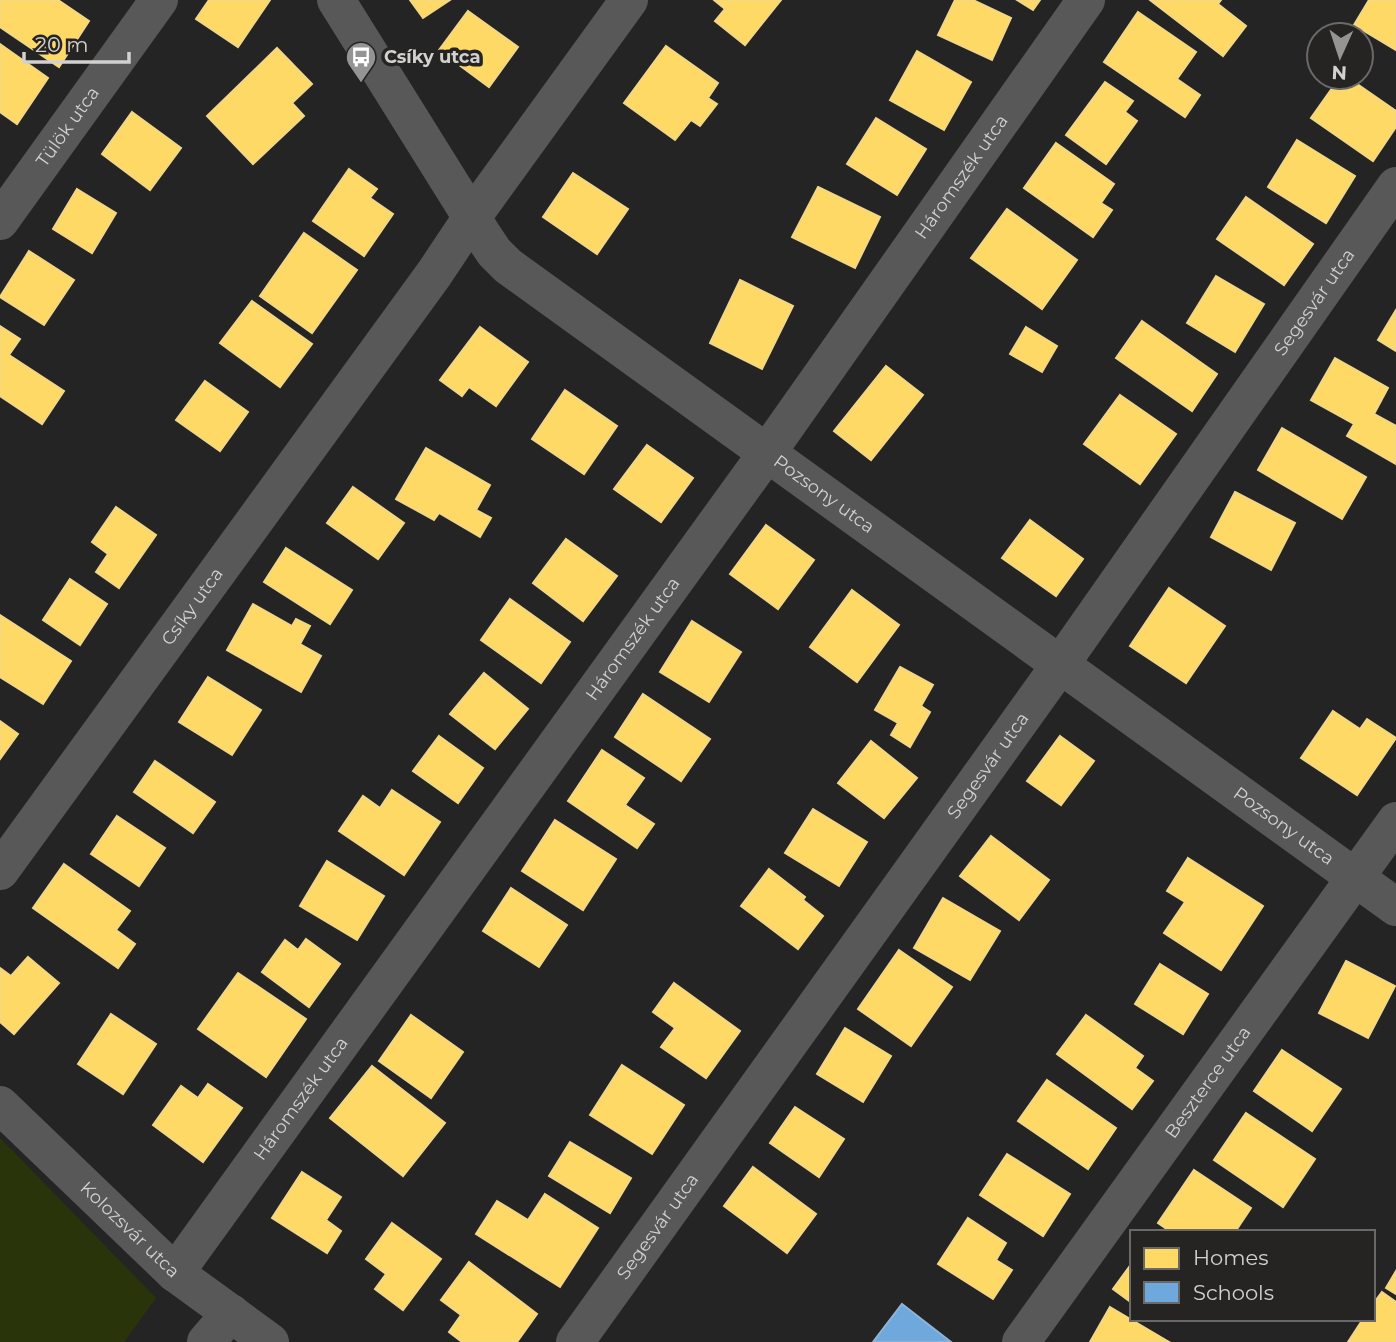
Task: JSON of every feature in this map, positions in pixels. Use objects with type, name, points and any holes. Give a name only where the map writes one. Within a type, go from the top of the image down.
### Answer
[{"type":"street","name":"Tülök utca","points":[[0,221],[159,0]]},
{"type":"street","name":"Pozsony utca","points":[[337,0],[494,252],[508,267],[1396,907]]},
{"type":"street","name":"Csíky utca","points":[[0,871],[434,274],[629,0]]},
{"type":"street","name":"Háromszék utca","points":[[175,1273],[767,453],[1086,0]]},
{"type":"street","name":"Segesvár utca","points":[[575,1342],[1060,665],[1396,186]]},
{"type":"street","name":"Beszterce utca","points":[[1021,1342],[1396,821]]},
{"type":"street","name":"Kolozsvár utca","points":[[0,1105],[175,1273],[270,1342]]},
{"type":"street","points":[[206,1342],[230,1313]]},
{"type":"green space","points":[[0,1138],[156,1298],[124,1342],[0,1342]]},
{"type":"building: Homes","points":[[0,0],[58,0],[89,21],[59,67],[0,27]]},
{"type":"building: Homes","points":[[209,0],[270,0],[238,47],[196,19]]},
{"type":"building: Homes","points":[[410,0],[450,0],[423,18]]},
{"type":"building: Homes","points":[[714,0],[781,0],[745,45],[715,21],[725,9]]},
{"type":"building: Homes","points":[[955,0],[973,0],[1011,18],[992,60],[938,35]]},
{"type":"building: Homes","points":[[1017,0],[1040,0],[1033,10]]},
{"type":"building: Homes","points":[[1150,0],[1221,0],[1218,4],[1246,26],[1223,56]]},
{"type":"building: Homes","points":[[1369,0],[1396,0],[1396,50],[1375,38],[1375,21],[1356,21]]},
{"type":"building: Homes","points":[[468,11],[518,47],[489,87],[439,50]]},
{"type":"building: Homes","points":[[1138,12],[1196,52],[1177,79],[1200,95],[1185,117],[1104,62]]},
{"type":"building: Homes","points":[[0,44],[48,78],[17,124],[0,112]]},
{"type":"building: Homes","points":[[666,46],[718,83],[708,98],[717,104],[700,126],[691,120],[675,140],[624,103]]},
{"type":"building: Homes","points":[[277,48],[312,84],[292,103],[304,116],[253,164],[207,116]]},
{"type":"building: Homes","points":[[917,51],[971,82],[944,130],[890,100]]},
{"type":"building: Homes","points":[[1105,82],[1133,101],[1125,112],[1137,121],[1106,164],[1066,135]]},
{"type":"building: Homes","points":[[1330,91],[1367,91],[1396,111],[1396,127],[1373,161],[1311,118]]},
{"type":"building: Homes","points":[[132,112],[181,148],[150,190],[102,154]]},
{"type":"building: Homes","points":[[876,118],[926,149],[897,195],[847,164]]},
{"type":"building: Homes","points":[[1297,140],[1355,176],[1326,223],[1268,187]]},
{"type":"building: Homes","points":[[1056,143],[1114,184],[1101,203],[1112,210],[1093,237],[1024,188]]},
{"type":"building: Homes","points":[[349,169],[377,189],[370,198],[393,214],[364,256],[313,221]]},
{"type":"building: Homes","points":[[573,173],[628,209],[597,254],[543,217]]},
{"type":"building: Homes","points":[[818,187],[880,217],[855,268],[792,237]]},
{"type":"building: Homes","points":[[77,189],[116,213],[92,253],[53,229]]},
{"type":"building: Homes","points":[[1246,197],[1313,244],[1284,285],[1217,239]]},
{"type":"building: Homes","points":[[1007,209],[1077,260],[1042,309],[971,258]]},
{"type":"building: Homes","points":[[304,233],[357,270],[312,333],[260,296]]},
{"type":"building: Homes","points":[[29,251],[74,280],[44,325],[0,297]]},
{"type":"building: Homes","points":[[1216,276],[1264,304],[1235,352],[1187,323]]},
{"type":"building: Homes","points":[[740,280],[793,306],[762,369],[710,343]]},
{"type":"building: Homes","points":[[252,301],[312,344],[280,387],[220,343]]},
{"type":"building: Homes","points":[[1396,310],[1396,351],[1378,340]]},
{"type":"building: Homes","points":[[1142,321],[1217,374],[1192,411],[1116,358]]},
{"type":"building: Homes","points":[[0,326],[20,339],[9,355],[64,391],[42,424],[0,396]]},
{"type":"building: Homes","points":[[480,327],[528,362],[496,406],[469,387],[462,396],[440,380]]},
{"type":"building: Homes","points":[[1026,327],[1057,346],[1042,372],[1010,354]]},
{"type":"building: Homes","points":[[1335,358],[1388,388],[1374,414],[1396,426],[1396,464],[1347,436],[1354,424],[1311,400]]},
{"type":"building: Homes","points":[[886,366],[923,395],[871,460],[834,431]]},
{"type":"building: Homes","points":[[205,381],[248,412],[220,451],[176,420]]},
{"type":"building: Homes","points":[[565,390],[617,426],[584,474],[532,439]]},
{"type":"building: Homes","points":[[1120,395],[1176,434],[1140,484],[1084,444]]},
{"type":"building: Homes","points":[[1282,428],[1366,477],[1342,519],[1258,470]]},
{"type":"building: Homes","points":[[647,445],[693,478],[661,522],[614,489]]},
{"type":"building: Homes","points":[[426,448],[490,485],[476,510],[491,518],[480,537],[439,513],[434,520],[396,499]]},
{"type":"building: Homes","points":[[353,487],[404,523],[378,559],[327,523]]},
{"type":"building: Homes","points":[[1235,492],[1295,523],[1271,570],[1211,537]]},
{"type":"building: Homes","points":[[116,507],[156,535],[119,588],[96,572],[108,554],[92,542]]},
{"type":"building: Homes","points":[[1030,520],[1083,559],[1056,596],[1002,558]]},
{"type":"building: Homes","points":[[766,525],[814,560],[778,609],[730,574]]},
{"type":"building: Homes","points":[[566,539],[617,576],[583,621],[533,583]]},
{"type":"building: Homes","points":[[286,548],[352,590],[330,624],[264,582]]},
{"type":"building: Homes","points":[[70,579],[107,604],[80,645],[43,620]]},
{"type":"building: Homes","points":[[1169,588],[1225,626],[1186,683],[1130,646]]},
{"type":"building: Homes","points":[[852,590],[899,625],[857,682],[810,647]]},
{"type":"building: Homes","points":[[510,599],[570,642],[541,683],[481,640]]},
{"type":"building: Homes","points":[[253,604],[292,626],[296,619],[310,626],[300,644],[321,656],[301,692],[227,650]]},
{"type":"building: Homes","points":[[0,615],[71,661],[43,704],[0,677]]},
{"type":"building: Homes","points":[[692,621],[741,652],[709,702],[660,672]]},
{"type":"building: Homes","points":[[900,667],[933,685],[921,706],[930,712],[910,747],[891,735],[898,723],[875,710]]},
{"type":"building: Homes","points":[[484,673],[528,709],[495,749],[450,714]]},
{"type":"building: Homes","points":[[208,677],[261,710],[232,755],[179,722]]},
{"type":"building: Homes","points":[[643,694],[710,739],[681,781],[615,737]]},
{"type":"building: Homes","points":[[1333,711],[1360,729],[1367,719],[1396,738],[1357,795],[1301,758]]},
{"type":"building: Homes","points":[[0,721],[18,734],[0,759]]},
{"type":"building: Homes","points":[[439,736],[483,768],[458,803],[413,771]]},
{"type":"building: Homes","points":[[1060,736],[1094,761],[1061,805],[1027,781]]},
{"type":"building: Homes","points":[[871,741],[917,778],[884,818],[838,783]]},
{"type":"building: Homes","points":[[602,750],[644,778],[625,805],[654,824],[637,848],[568,801]]},
{"type":"building: Homes","points":[[155,761],[215,802],[193,833],[134,792]]},
{"type":"building: Homes","points":[[392,790],[440,822],[404,875],[339,831],[363,796],[380,808]]},
{"type":"building: Homes","points":[[813,809],[867,842],[839,886],[785,853]]},
{"type":"building: Homes","points":[[117,816],[165,848],[139,886],[91,854]]},
{"type":"building: Homes","points":[[555,820],[616,859],[583,910],[522,871]]},
{"type":"building: Homes","points":[[991,836],[1049,880],[1019,920],[960,876]]},
{"type":"building: Homes","points":[[1188,858],[1263,906],[1221,970],[1164,933],[1185,902],[1167,891]]},
{"type":"building: Homes","points":[[327,861],[384,896],[357,940],[300,906]]},
{"type":"building: Homes","points":[[64,864],[130,911],[116,930],[135,944],[118,968],[33,908]]},
{"type":"building: Homes","points":[[769,869],[805,897],[803,900],[823,916],[798,949],[741,906]]},
{"type":"building: Homes","points":[[511,888],[567,925],[539,967],[483,931]]},
{"type":"building: Homes","points":[[943,898],[1000,931],[970,980],[914,948]]},
{"type":"building: Homes","points":[[306,939],[340,964],[309,1007],[262,972],[285,940],[298,950]]},
{"type":"building: Homes","points":[[899,950],[952,987],[911,1046],[858,1009]]},
{"type":"building: Homes","points":[[28,957],[59,983],[14,1034],[0,1022],[0,968],[11,976]]},
{"type":"building: Homes","points":[[1346,961],[1395,986],[1368,1038],[1319,1013]]},
{"type":"building: Homes","points":[[1160,964],[1208,994],[1183,1034],[1135,1004]]},
{"type":"building: Homes","points":[[238,973],[306,1019],[266,1077],[198,1029]]},
{"type":"building: Homes","points":[[674,983],[740,1031],[706,1078],[661,1047],[675,1028],[653,1012]]},
{"type":"building: Homes","points":[[111,1014],[156,1044],[123,1094],[78,1064]]},
{"type":"building: Homes","points":[[411,1015],[463,1052],[431,1098],[379,1061]]},
{"type":"building: Homes","points":[[1086,1015],[1143,1056],[1135,1068],[1153,1081],[1132,1109],[1057,1054]]},
{"type":"building: Homes","points":[[845,1028],[891,1056],[863,1102],[817,1074]]},
{"type":"building: Homes","points":[[1282,1050],[1341,1089],[1312,1131],[1254,1091]]},
{"type":"building: Homes","points":[[622,1065],[684,1105],[652,1154],[590,1115]]},
{"type":"building: Homes","points":[[372,1066],[445,1123],[403,1176],[330,1118]]},
{"type":"building: Homes","points":[[1047,1080],[1116,1128],[1088,1169],[1018,1121]]},
{"type":"building: Homes","points":[[208,1084],[242,1108],[203,1162],[153,1125],[181,1086],[198,1098]]},
{"type":"building: Homes","points":[[795,1107],[844,1139],[819,1177],[770,1143]]},
{"type":"building: Homes","points":[[1246,1113],[1315,1159],[1283,1207],[1214,1160]]},
{"type":"building: Homes","points":[[570,1142],[631,1178],[610,1213],[549,1176]]},
{"type":"building: Homes","points":[[1007,1154],[1070,1194],[1043,1236],[980,1195]]},
{"type":"building: Homes","points":[[753,1167],[816,1214],[787,1253],[724,1206]]},
{"type":"building: Homes","points":[[1194,1170],[1251,1208],[1236,1230],[1168,1230],[1158,1223]]},
{"type":"building: Homes","points":[[302,1172],[341,1197],[326,1220],[341,1231],[327,1253],[272,1218]]},
{"type":"building: Homes","points":[[545,1194],[598,1228],[560,1287],[476,1234],[497,1201],[528,1220]]},
{"type":"building: Homes","points":[[968,1218],[1006,1243],[996,1260],[1012,1270],[993,1299],[938,1264]]},
{"type":"building: Homes","points":[[392,1223],[441,1259],[403,1310],[375,1289],[386,1274],[366,1259]]},
{"type":"building: Homes","points":[[469,1262],[537,1314],[517,1342],[462,1342],[449,1332],[461,1315],[441,1300]]},
{"type":"building: Homes","points":[[1130,1266],[1130,1302],[1113,1289]]},
{"type":"building: Homes","points":[[1396,1271],[1396,1294],[1386,1288]]},
{"type":"building: Homes","points":[[1382,1292],[1396,1302],[1396,1342],[1348,1342],[1362,1321],[1375,1321],[1375,1301]]},
{"type":"building: Homes","points":[[1110,1307],[1169,1342],[1090,1342]]},
{"type":"building: Schools","points":[[902,1304],[951,1342],[873,1342]]},
{"type":"place","name":"Csíky utca","points":[[361,84]]}]
